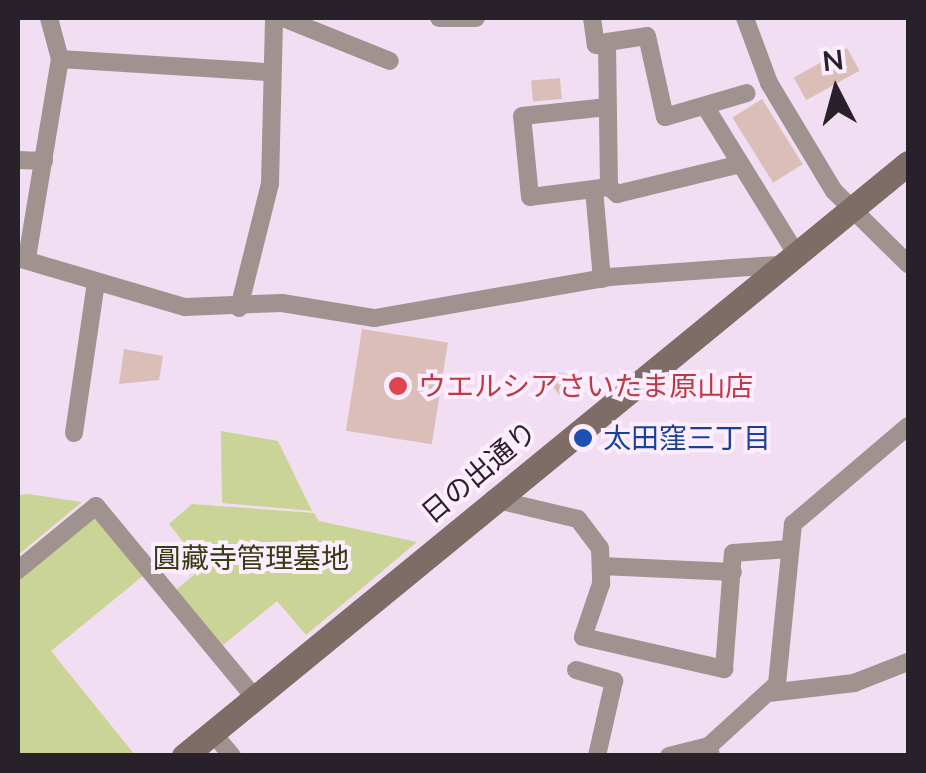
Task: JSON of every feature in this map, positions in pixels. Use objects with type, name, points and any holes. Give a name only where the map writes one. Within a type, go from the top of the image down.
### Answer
[{"type":"street","points":[[49,18],[60,60],[44,160],[22,258],[96,284],[185,307],[239,308],[282,303],[418,318],[602,279],[784,258],[708,111]]},
{"type":"street","points":[[239,308],[270,184],[274,18]]},
{"type":"street","points":[[283,18],[390,62]]},
{"type":"street","points":[[439,18],[476,18]]},
{"type":"street","points":[[592,18],[596,46],[647,36],[665,117],[708,111],[747,93]]},
{"type":"street","points":[[746,18],[769,83],[849,206],[908,264]]},
{"type":"street","points":[[602,279],[602,188],[608,107],[606,46]]},
{"type":"street","points":[[60,60],[270,72]]},
{"type":"street","points":[[608,107],[522,116],[530,196],[602,188],[618,194],[737,165]]},
{"type":"street","points":[[18,160],[44,160]]},
{"type":"street","name":"日の出通り","points":[[184,756],[784,258],[908,164]]},
{"type":"street","points":[[74,433],[96,284]]},
{"type":"street","points":[[670,756],[710,750],[768,693],[787,644],[789,549],[794,524],[908,426]]},
{"type":"street","points":[[493,498],[578,518],[600,548],[601,566],[583,638],[724,669],[732,553],[789,549]]},
{"type":"street","points":[[18,570],[96,506],[254,697]]},
{"type":"street","points":[[601,566],[733,572]]},
{"type":"street","points":[[768,693],[854,683],[908,662]]},
{"type":"street","points":[[576,670],[614,681],[596,756]]},
{"type":"street","points":[[212,732],[232,756]]},
{"type":"green space","points":[[221,431],[278,441],[312,511],[222,503]]},
{"type":"green space","points":[[28,494],[82,502],[18,555],[18,495]]},
{"type":"green space","name":"圓藏寺管理墓地","points":[[192,504],[314,513],[319,521],[417,542],[306,635],[277,601],[223,645],[176,590],[203,567],[169,524]]},
{"type":"green space","points":[[95,517],[144,575],[51,651],[135,755],[18,756],[18,575]]},
{"type":"building","points":[[847,48],[860,71],[806,100],[794,78]]},
{"type":"building","points":[[560,78],[562,99],[533,101],[531,81]]},
{"type":"building","points":[[762,99],[803,164],[773,183],[732,118]]},
{"type":"building","points":[[362,329],[448,343],[432,444],[346,431]]},
{"type":"building","points":[[124,349],[163,356],[159,380],[119,384]]},
{"type":"building","points":[[541,371],[587,376],[560,396]]},
{"type":"place","name":"ウエルシアさいたま原山店","points":[[398,386]]},
{"type":"place","name":"太田窪三丁目","points":[[583,438]]}]
